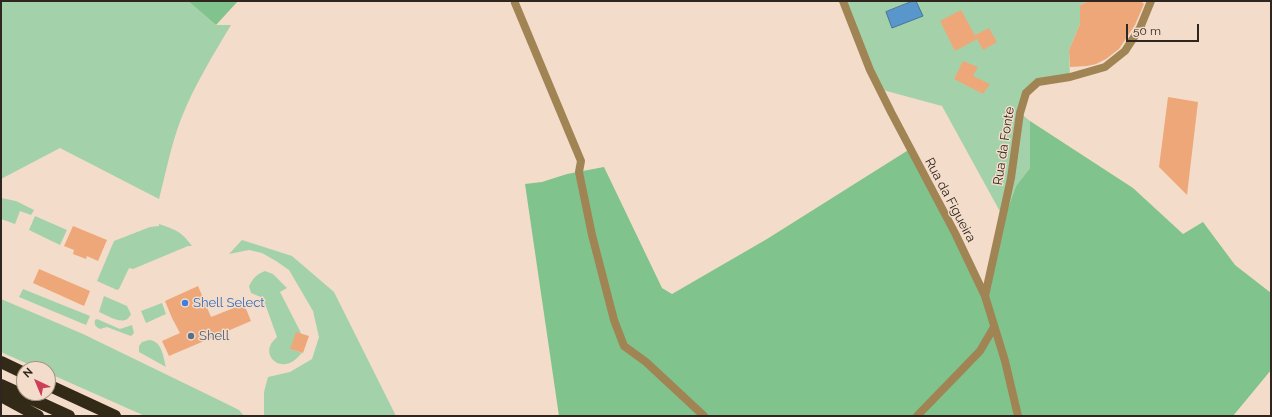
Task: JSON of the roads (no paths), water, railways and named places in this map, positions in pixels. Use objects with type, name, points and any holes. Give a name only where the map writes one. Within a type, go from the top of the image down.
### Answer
[{"type":"highway","points":[[1,362],[16,369]]},
{"type":"highway","points":[[1,385],[69,416]]},
{"type":"highway","points":[[56,389],[114,416]]},
{"type":"highway","points":[[1,396],[38,416]]},
{"type":"street","name":"Rua da Figueira","points":[[843,1],[870,70],[955,233],[985,296],[1018,416]]},
{"type":"street","name":"Rua da Fonte","points":[[985,296],[1011,178],[1020,113],[1026,93],[1038,82],[1105,67],[1125,51],[1140,28],[1151,1]]},
{"type":"street","points":[[514,2],[580,161],[579,172],[592,236],[614,320],[624,346],[646,362],[704,416]]},
{"type":"street","points":[[918,416],[980,351],[994,327]]},
{"type":"water","points":[[916,1],[923,16],[892,28],[886,12]]},
{"type":"place","name":"Shell Select","points":[[185,303]]},
{"type":"place","name":"Shell","points":[[191,336]]}]
